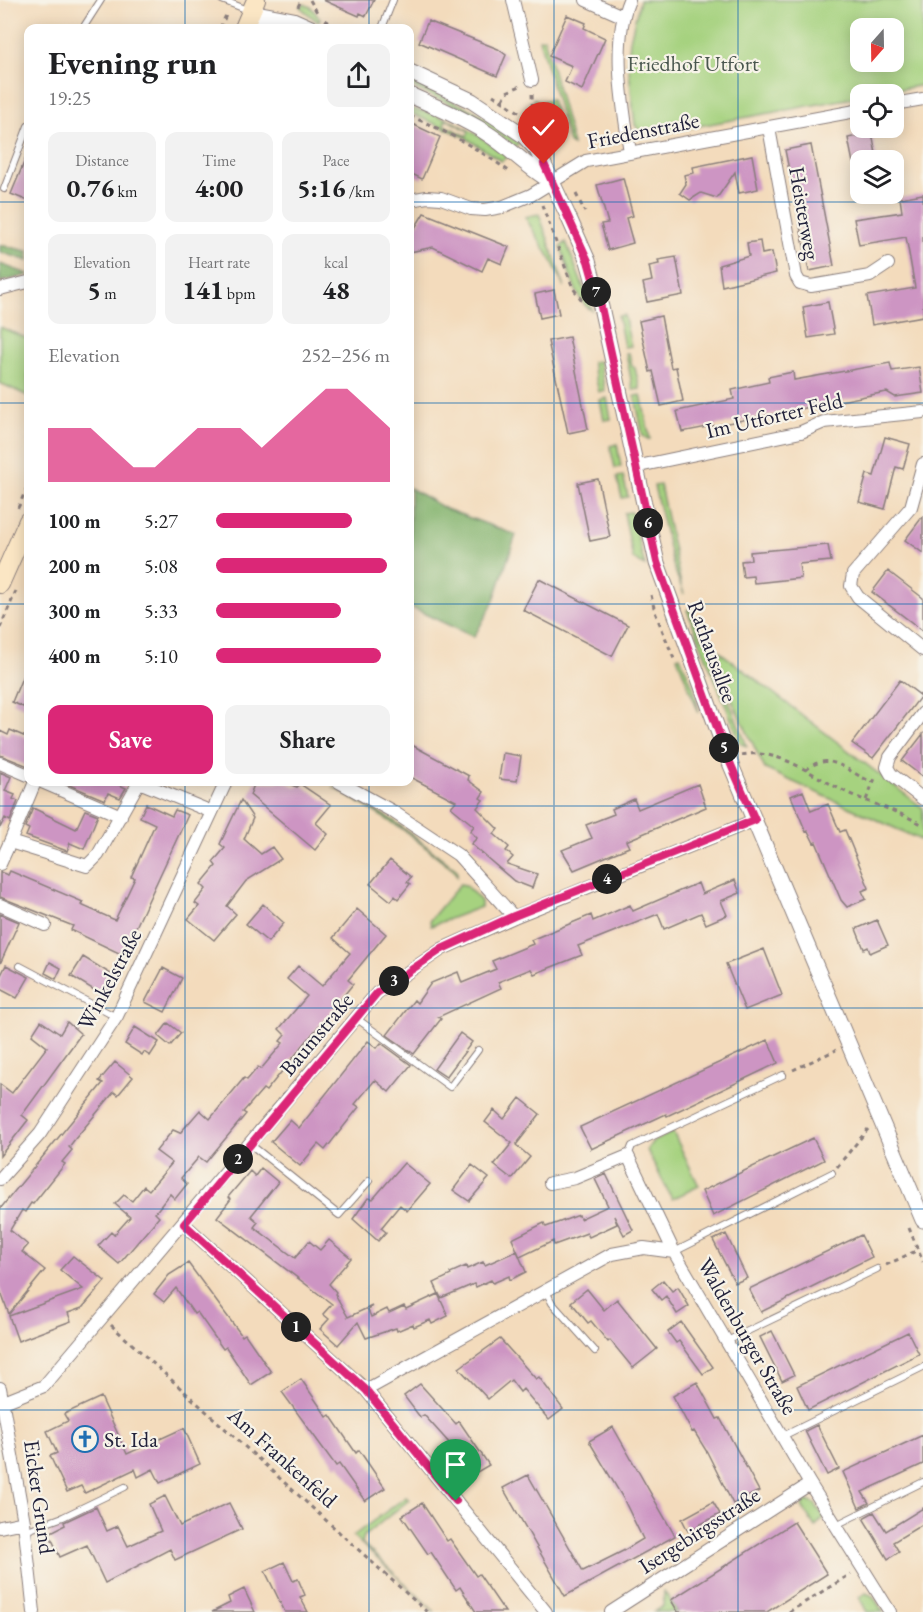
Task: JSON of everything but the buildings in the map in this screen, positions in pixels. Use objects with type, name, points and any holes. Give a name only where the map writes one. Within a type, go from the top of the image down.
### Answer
[{"type":"main road","points":[[0,584],[24,530]]},
{"type":"street","points":[[513,0],[532,80]]},
{"type":"street","points":[[586,0],[622,16]]},
{"type":"street","points":[[629,0],[622,16],[622,92],[630,152]]},
{"type":"street","points":[[250,13],[265,24]]},
{"type":"street","points":[[250,13],[292,20],[302,24]]},
{"type":"street","name":"Rathausallee","points":[[414,74],[472,100],[510,124],[537,150],[588,261],[601,307],[634,467],[657,562],[734,756],[755,820],[923,1220]]},
{"type":"street","points":[[414,97],[490,134],[532,170],[551,181]]},
{"type":"street","points":[[904,102],[923,99]]},
{"type":"street","name":"Friedenstraße","points":[[414,199],[441,198],[485,210],[515,203],[586,161],[850,112]]},
{"type":"street","name":"Heisterweg","points":[[769,128],[796,276],[800,283],[811,286],[870,276],[888,264]]},
{"type":"street","points":[[0,289],[24,283]]},
{"type":"street","name":"Im Utforter Feld","points":[[634,467],[801,432],[824,422],[923,412]]},
{"type":"street","points":[[923,464],[911,507],[854,574],[851,586],[858,597],[923,650]]},
{"type":"street","points":[[923,713],[890,757],[887,767],[891,774],[923,799]]},
{"type":"street","points":[[0,763],[24,774]]},
{"type":"street","points":[[0,864],[33,786]]},
{"type":"street","points":[[51,786],[121,816]]},
{"type":"street","points":[[10,842],[87,866],[98,855],[137,786]]},
{"type":"street","points":[[149,786],[212,812]]},
{"type":"street","name":"Winkelstraße","points":[[0,1179],[40,1134],[117,1018],[224,786]]},
{"type":"street","points":[[347,786],[392,810],[458,855],[514,916]]},
{"type":"street","name":"Baumstraße","points":[[4,1402],[44,1386],[184,1224],[377,993],[442,949],[514,916],[755,820]]},
{"type":"street","points":[[0,905],[45,925]]},
{"type":"street","points":[[550,1183],[575,1178],[628,1156],[674,1252]]},
{"type":"street","points":[[184,1224],[366,1390],[546,1612]]},
{"type":"street","name":"Waldenburger Straße","points":[[366,1390],[612,1254],[644,1248],[674,1252],[810,1484],[890,1612]]},
{"type":"street","name":"Eicker Grund","points":[[0,1388],[25,1526],[34,1612]]},
{"type":"street","name":"Isergebirgsstraße","points":[[611,1612],[810,1484]]},
{"type":"street","points":[[0,1527],[25,1526]]},
{"type":"lane","points":[[86,24],[101,0]]},
{"type":"lane","points":[[222,0],[250,13]]},
{"type":"lane","points":[[384,24],[393,0]]},
{"type":"lane","points":[[4,189],[24,136]]},
{"type":"lane","points":[[20,966],[117,1018]]},
{"type":"lane","points":[[356,1018],[450,1087],[478,1050]]},
{"type":"lane","points":[[628,1156],[632,1146],[783,1075]]},
{"type":"lane","points":[[250,1144],[339,1215],[369,1181]]},
{"type":"lane","points":[[674,1252],[832,1173]]},
{"type":"lane","points":[[726,1341],[877,1269]]},
{"type":"lane","points":[[546,1291],[552,1303],[595,1351]]},
{"type":"lane","points":[[782,1436],[923,1367]]},
{"type":"lane","points":[[836,1526],[923,1482]]},
{"type":"lane","points":[[25,1526],[63,1517],[125,1487]]},
{"type":"path","points":[[222,24],[231,3]]},
{"type":"path","points":[[503,100],[507,92],[532,80],[533,122]]},
{"type":"path","points":[[483,91],[503,100],[533,122],[540,131]]},
{"type":"path","points":[[566,173],[586,216]]},
{"type":"path","points":[[0,628],[19,585]]},
{"type":"path","points":[[734,756],[753,753],[766,755],[806,770],[923,825]]},
{"type":"path","points":[[734,756],[745,766]]},
{"type":"path","points":[[806,770],[816,761],[825,761],[842,766],[872,782]]},
{"type":"path","points":[[866,800],[872,782],[887,767]]},
{"type":"path","points":[[783,1075],[836,1050]]},
{"type":"path","points":[[832,1173],[868,1129]]},
{"type":"path","points":[[877,1269],[918,1250]]},
{"type":"path","name":"Am Frankenfeld","points":[[115,1329],[428,1612]]},
{"type":"path","points":[[789,1612],[862,1567]]},
{"type":"green space","name":"Friedhof Utfort","points":[[640,0],[923,0],[923,85],[904,88],[904,84],[850,84],[850,98],[644,136],[635,125],[628,62],[630,40]]},
{"type":"green space","points":[[304,4],[311,7],[320,19],[318,22],[300,7]]},
{"type":"green space","points":[[544,38],[573,145],[569,143],[539,39]]},
{"type":"green space","points":[[414,83],[476,112],[519,143],[516,147],[465,111],[414,88]]},
{"type":"green space","points":[[534,98],[540,102],[551,99],[557,119],[544,122],[533,114]]},
{"type":"green space","points":[[414,110],[437,115],[449,120],[461,126],[485,140],[507,157],[501,161],[463,136],[414,115]],"holes":[[[446,119],[469,131],[467,136],[444,125]]]},
{"type":"green space","points":[[539,214],[564,287],[552,261],[525,217]]},
{"type":"green space","points":[[566,242],[592,310],[582,300],[573,282],[561,247]]},
{"type":"green space","points":[[0,245],[24,250],[24,260],[0,252]]},
{"type":"green space","points":[[0,264],[24,273],[24,276],[0,282]]},
{"type":"green space","points":[[624,315],[631,346],[624,347],[618,316]]},
{"type":"green space","points":[[0,327],[24,337],[24,394],[0,383]]},
{"type":"green space","points":[[626,353],[629,353],[632,366],[635,368],[640,389],[633,390]]},
{"type":"green space","points":[[599,361],[605,391],[599,392],[592,362]]},
{"type":"green space","points":[[641,395],[650,439],[643,436],[635,396]]},
{"type":"green space","points":[[607,398],[611,419],[604,420],[600,400]]},
{"type":"green space","points":[[617,444],[621,467],[615,468],[610,446]]},
{"type":"green space","points":[[623,476],[628,497],[622,498],[617,477]]},
{"type":"green space","points":[[660,485],[684,594],[674,568],[654,486]]},
{"type":"green space","points":[[414,490],[446,509],[516,535],[493,603],[474,637],[414,609]]},
{"type":"green space","points":[[631,512],[645,566],[633,559],[624,513]]},
{"type":"green space","points":[[690,609],[702,638],[923,808],[923,841],[765,769],[710,655],[747,746],[741,744],[687,610]]},
{"type":"green space","points":[[680,656],[694,689],[699,713],[677,657]]},
{"type":"green space","points":[[333,787],[394,821],[457,870],[457,876],[453,869],[401,828]]},
{"type":"green space","points":[[460,884],[465,885],[481,901],[481,907],[431,926],[430,920]]},
{"type":"green space","points":[[673,1132],[699,1186],[672,1199],[647,1150],[652,1142]]},
{"type":"green space","points":[[406,1497],[409,1500],[364,1536],[362,1543],[435,1612],[353,1536]]},
{"type":"green space","points":[[805,1500],[815,1504],[824,1517],[815,1527],[802,1506]]},
{"type":"green space","points":[[664,1591],[678,1612],[654,1612],[663,1606]]},
{"type":"green space","points":[[866,1593],[873,1596],[883,1612],[867,1612],[859,1597]]},
{"type":"place","name":"St. Ida","points":[[85,1439]]},
{"type":"route","points":[[456,1501],[366,1390],[184,1224],[377,993],[442,949],[514,916],[755,820],[728,758],[657,562],[634,467],[601,307],[588,261],[544,164]]}]
